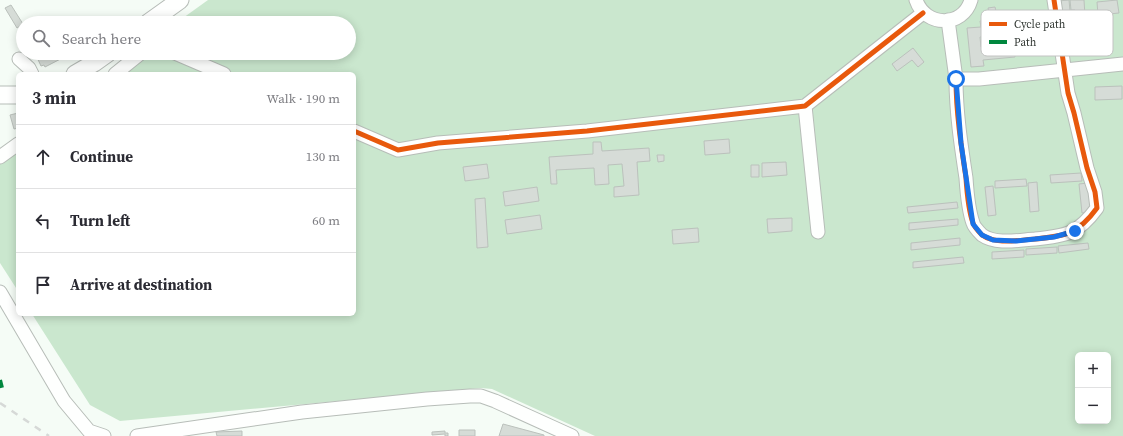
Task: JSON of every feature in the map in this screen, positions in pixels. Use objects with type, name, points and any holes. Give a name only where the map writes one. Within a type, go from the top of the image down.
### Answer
[{"type":"main road","points":[[156,16],[173,2]]},
{"type":"main road","points":[[78,72],[98,60]]},
{"type":"main road","points":[[0,96],[16,96]]},
{"type":"street","points":[[916,0],[918,6],[924,14],[931,19],[940,21],[959,17],[966,10],[971,0]]},
{"type":"street","points":[[1054,0],[1055,10]]},
{"type":"street","points":[[356,132],[398,150],[438,143],[587,131],[805,106],[924,14]]},
{"type":"street","points":[[948,20],[956,79],[961,143],[973,224],[982,235],[993,240],[1016,241],[1054,237],[1075,231],[1087,222],[1097,208],[1095,192],[1087,168],[1068,93],[1062,56]]},
{"type":"street","points":[[20,60],[29,68],[31,72]]},
{"type":"street","points":[[117,72],[132,60]]},
{"type":"street","points":[[191,60],[219,72]]},
{"type":"street","points":[[956,79],[979,79],[1123,64]]},
{"type":"street","points":[[805,106],[818,232]]},
{"type":"street","points":[[0,157],[16,145]]},
{"type":"street","points":[[0,292],[64,401],[92,434],[104,436]]},
{"type":"street","points":[[137,436],[302,412],[427,398],[480,396],[495,401],[572,436]]},
{"type":"green space","points":[[208,0],[1123,0],[1123,436],[595,436],[492,389],[481,388],[120,421],[90,405],[33,316],[356,316],[356,72],[112,72],[127,60],[356,60],[356,16],[186,16]]},
{"type":"green space","points":[[16,148],[16,288],[0,263],[0,161]]},
{"type":"building","points":[[1069,0],[1070,10],[1059,10],[1058,1]]},
{"type":"building","points":[[1070,0],[1084,0],[1085,10],[1071,10]]},
{"type":"building","points":[[1117,0],[1119,13],[1113,14],[1113,10],[1098,10],[1097,2]]},
{"type":"building","points":[[11,5],[18,16],[16,16],[16,26],[5,8]]},
{"type":"building","points":[[995,7],[996,10],[988,10],[988,8]]},
{"type":"building","points":[[981,27],[981,56],[1015,57],[983,60],[984,66],[971,67],[967,28]]},
{"type":"building","points":[[913,48],[924,62],[918,67],[912,60],[897,71],[892,64]]},
{"type":"building","points":[[38,60],[58,60],[45,67],[44,65],[41,66]]},
{"type":"building","points":[[1122,86],[1122,99],[1095,100],[1095,87]]},
{"type":"building","points":[[16,114],[16,128],[14,129],[10,115]]},
{"type":"building","points":[[729,139],[730,153],[705,155],[704,141]]},
{"type":"building","points":[[593,142],[601,142],[602,151],[649,148],[650,161],[637,162],[639,195],[614,197],[614,187],[624,186],[622,164],[608,165],[609,184],[595,185],[594,168],[556,170],[557,184],[551,184],[549,157],[593,154]]},
{"type":"building","points":[[657,155],[664,155],[664,161],[658,162]]},
{"type":"building","points":[[786,162],[787,175],[762,177],[762,163]]},
{"type":"building","points":[[487,164],[489,178],[465,181],[463,167]]},
{"type":"building","points":[[751,165],[759,165],[759,177],[751,177]]},
{"type":"building","points":[[1081,173],[1082,181],[1051,183],[1050,175]]},
{"type":"building","points":[[1026,179],[1027,186],[995,188],[995,181]]},
{"type":"building","points":[[1037,182],[1039,211],[1030,212],[1028,183]]},
{"type":"building","points":[[1088,183],[1091,212],[1082,213],[1079,184]]},
{"type":"building","points":[[993,186],[996,215],[988,216],[985,187]]},
{"type":"building","points":[[537,187],[539,201],[505,206],[503,192]]},
{"type":"building","points":[[485,198],[488,247],[477,248],[475,199]]},
{"type":"building","points":[[957,202],[958,208],[908,213],[907,207]]},
{"type":"building","points":[[540,215],[542,229],[507,234],[505,220]]},
{"type":"building","points":[[792,218],[792,231],[768,233],[767,219]]},
{"type":"building","points":[[958,219],[958,225],[909,230],[909,223]]},
{"type":"building","points":[[698,228],[699,242],[673,244],[672,230]]},
{"type":"building","points":[[960,238],[960,245],[911,250],[911,243]]},
{"type":"building","points":[[1088,243],[1089,249],[1059,253],[1058,246]]},
{"type":"building","points":[[1057,247],[1057,253],[1026,255],[1026,249]]},
{"type":"building","points":[[1024,250],[1024,257],[992,259],[992,252]]},
{"type":"building","points":[[963,257],[964,263],[913,268],[913,262]]},
{"type":"building","points":[[503,424],[544,435],[544,436],[499,436]]},
{"type":"building","points":[[459,430],[475,430],[475,436],[459,436]]},
{"type":"building","points":[[242,431],[242,436],[217,436],[216,432]]},
{"type":"building","points":[[445,431],[445,433],[448,433],[448,436],[445,436],[445,434],[432,435],[432,432]]},
{"type":"railway","points":[[0,403],[49,436]]},
{"type":"marked path","points":[[0,380],[2,388]]},
{"type":"cycle path","points":[[1054,0],[1056,10]]},
{"type":"cycle path","points":[[356,132],[398,150],[438,143],[587,131],[805,106],[923,13]]},
{"type":"cycle path","points":[[956,79],[958,116],[968,201],[974,226],[982,235],[1001,241],[1055,237],[1077,228],[1084,223],[1097,208],[1095,192],[1087,168],[1068,93],[1062,56]]},
{"type":"route","points":[[956,79],[961,143],[973,224],[982,235],[993,240],[1016,241],[1054,237],[1075,231]]}]
